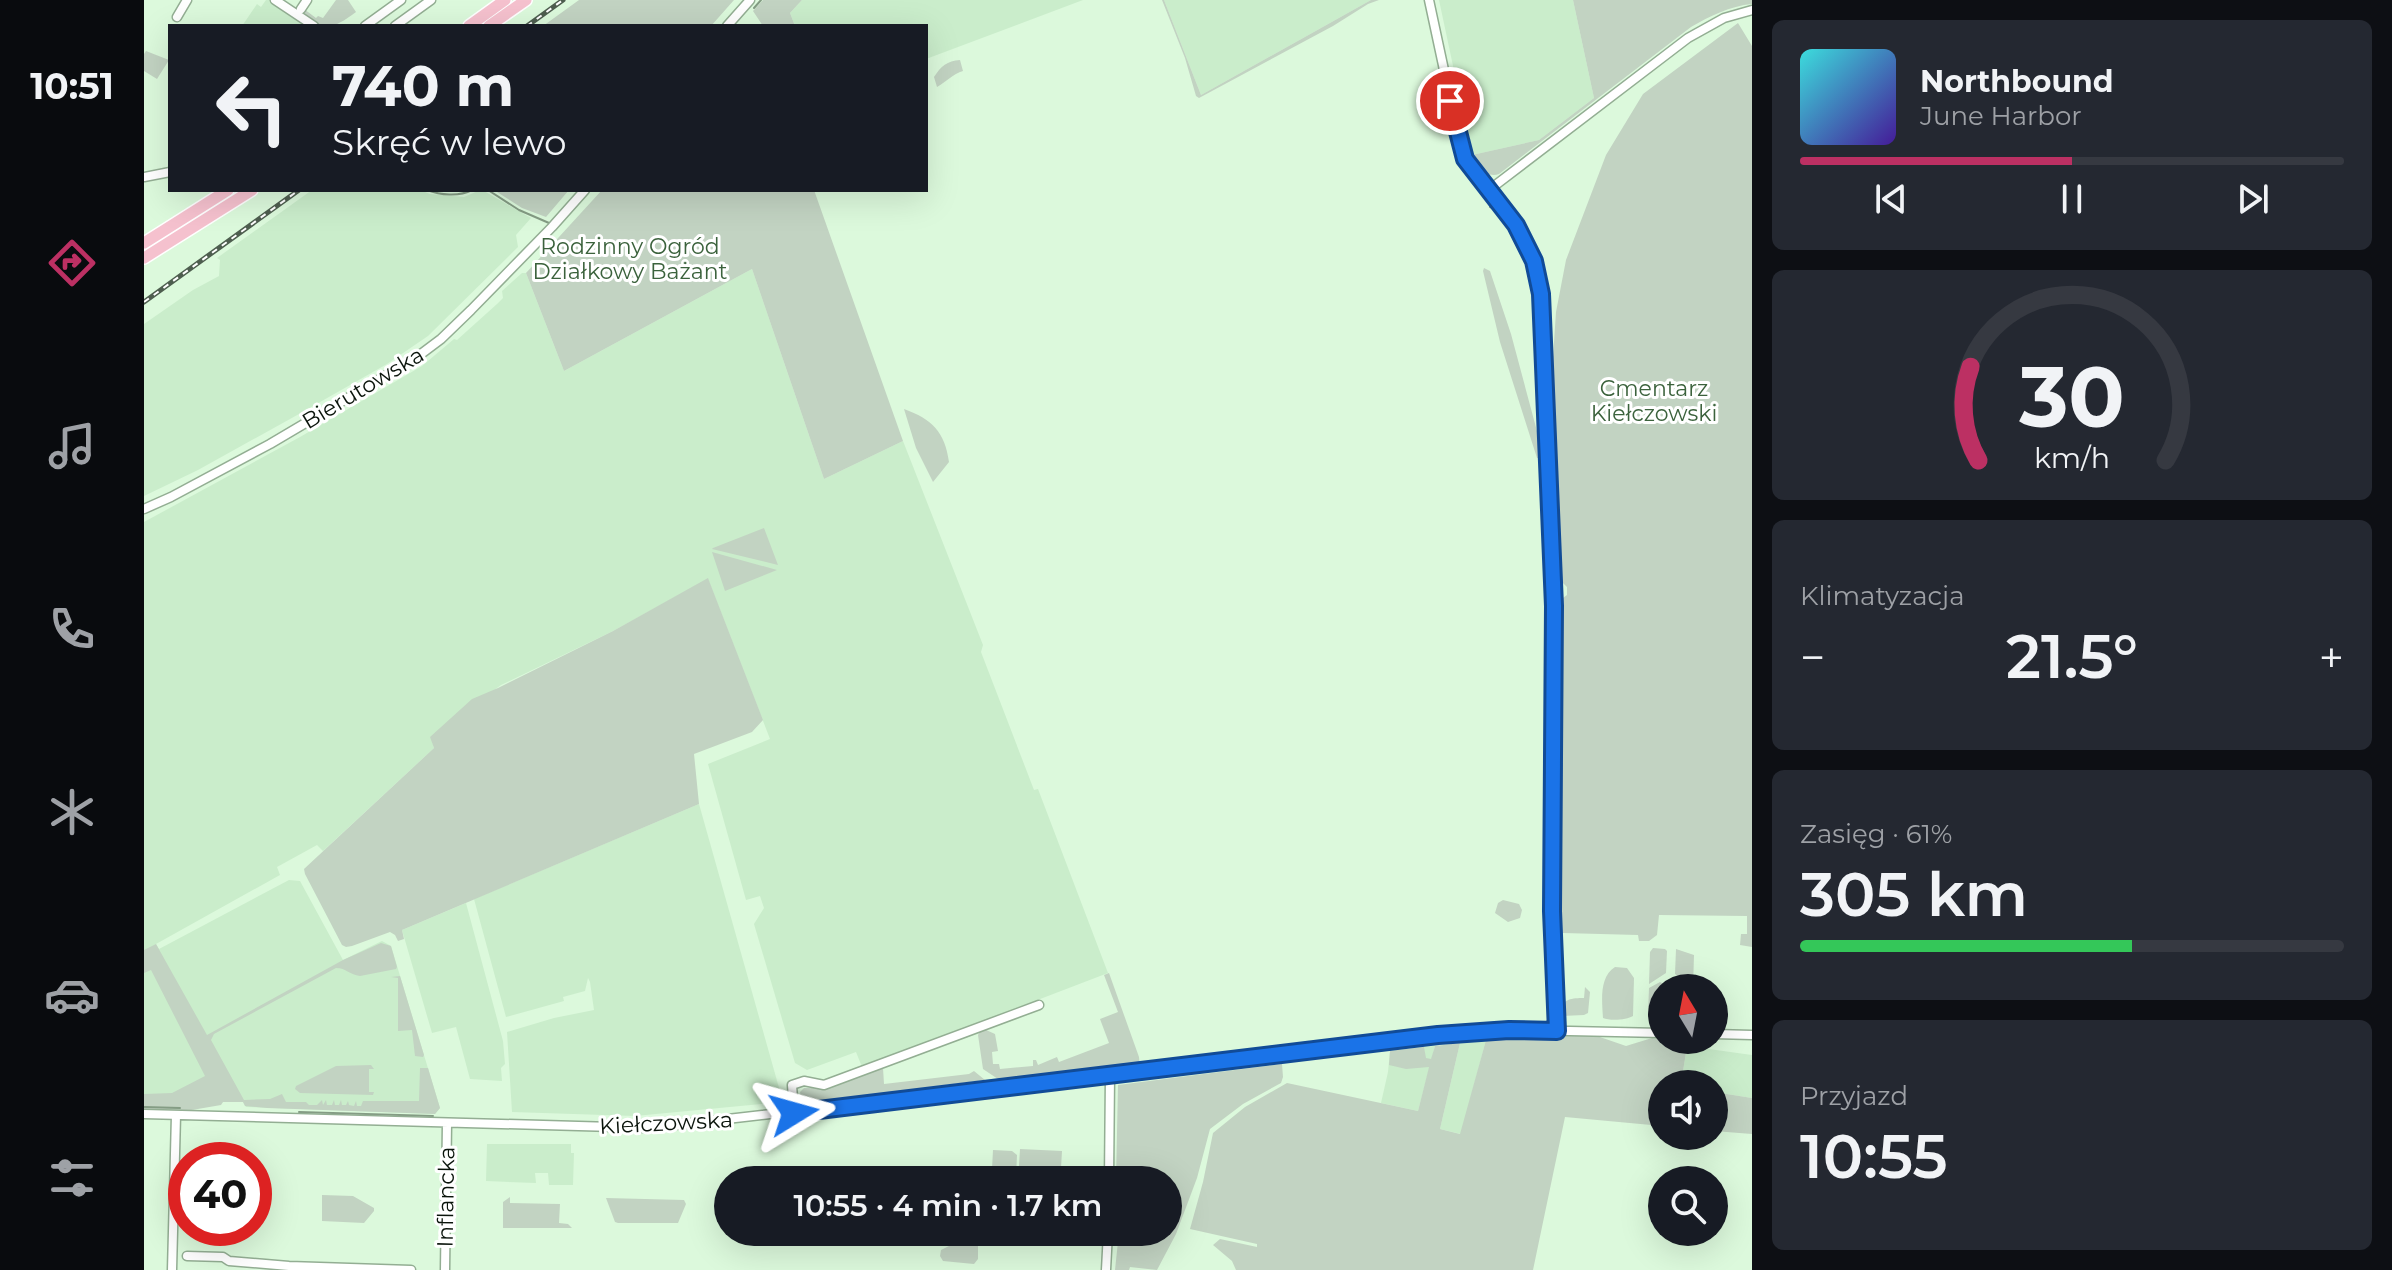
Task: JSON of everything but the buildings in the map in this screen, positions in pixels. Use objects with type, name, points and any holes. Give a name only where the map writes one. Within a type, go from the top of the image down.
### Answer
[{"type":"main road","points":[[472,24],[505,0]]},
{"type":"main road","points":[[492,24],[526,0]]},
{"type":"main road","points":[[144,243],[225,192]]},
{"type":"main road","points":[[144,258],[249,192]]},
{"type":"street","points":[[177,17],[187,0]]},
{"type":"street","points":[[275,0],[311,24]]},
{"type":"street","points":[[301,9],[307,0]]},
{"type":"street","points":[[368,24],[401,0]]},
{"type":"street","points":[[398,24],[431,0]]},
{"type":"street","points":[[729,24],[750,0]]},
{"type":"street","points":[[1429,0],[1462,154],[1516,225],[1538,273],[1541,294],[1554,606],[1552,911],[1557,1031]]},
{"type":"street","points":[[1489,190],[1688,38],[1724,18],[1752,10]]},
{"type":"street","points":[[144,177],[168,172]]},
{"type":"street","name":"Bierutowska","points":[[144,509],[290,432],[423,353],[513,268],[583,192]]},
{"type":"street","points":[[794,1113],[792,1085],[804,1081],[824,1085],[1039,1005]]},
{"type":"street","name":"Kiełczowska","points":[[144,1114],[633,1129],[794,1113],[1438,1035],[1509,1030],[1648,1033]]},
{"type":"street","points":[[1728,1034],[1752,1035]]},
{"type":"street","points":[[1109,1166],[1110,1075]]},
{"type":"street","points":[[172,1270],[176,1115]]},
{"type":"street","name":"Inflancka","points":[[445,1270],[447,1123]]},
{"type":"street","points":[[1106,1270],[1107,1246]]},
{"type":"street","name":"Inflancka","points":[[187,1256],[223,1257],[229,1266],[411,1270]]},
{"type":"shaded area","points":[[266,0],[270,0],[306,24],[243,24],[257,4],[261,7]]},
{"type":"shaded area","points":[[802,0],[1083,0],[928,58],[928,24],[794,24],[790,13]]},
{"type":"shaded area","points":[[1164,0],[1371,0],[1201,95]]},
{"type":"shaded area","points":[[1439,0],[1573,0],[1594,98],[1539,140],[1472,155]]},
{"type":"shaded area","points":[[309,192],[425,192],[464,197],[486,192],[531,218],[516,235],[518,247],[428,336],[387,364],[299,414],[144,496],[144,324],[219,276],[220,260],[217,258]]},
{"type":"shaded area","points":[[752,269],[824,479],[903,441],[983,645],[981,652],[1034,790],[1038,789],[1108,973],[862,1067],[856,1052],[807,1070],[795,1063],[754,924],[764,908],[760,896],[746,900],[708,764],[770,739],[708,579],[613,631],[501,685],[431,737],[434,748],[323,851],[317,845],[277,867],[280,875],[156,944],[159,949],[289,880],[300,881],[343,960],[382,941],[391,946],[440,1108],[435,1114],[246,1107],[243,1102],[144,1100],[144,522],[422,366],[497,304],[503,298],[502,291],[522,273],[526,273],[564,371]]},
{"type":"shaded area","points":[[699,804],[783,1102],[635,1116],[512,1112],[507,1032],[594,1010],[590,982],[588,978],[585,991],[563,997],[564,1001],[506,1017],[474,899]]},
{"type":"shaded area","points":[[466,903],[503,1041],[505,1064],[501,1068],[502,1081],[470,1079],[456,1027],[432,1033],[402,930]]},
{"type":"shaded area","points":[[1486,1040],[1461,1134],[1440,1129],[1460,1043]]},
{"type":"shaded area","points":[[1435,1046],[1418,1111],[1381,1103],[1390,1051]]},
{"type":"shaded area","points":[[1728,1052],[1752,1055],[1752,1098],[1728,1094],[1728,1070],[1683,1070],[1686,1054]]},
{"type":"shaded area","points":[[487,1144],[571,1144],[571,1153],[574,1153],[573,1185],[549,1185],[548,1173],[535,1173],[536,1183],[486,1181]]},
{"type":"green space","points":[[336,0],[348,0],[356,12],[336,24],[319,24],[304,17],[304,9],[316,18],[323,18]]},
{"type":"green space","points":[[579,0],[734,0],[713,24],[546,24]]},
{"type":"green space","points":[[763,0],[802,0],[790,13],[794,24],[762,24],[753,11]]},
{"type":"green space","points":[[1162,0],[1201,95],[1371,0],[1379,0],[1199,98]]},
{"type":"green space","points":[[1573,0],[1752,0],[1752,4],[1720,12],[1691,27],[1499,174],[1490,174],[1472,155],[1539,140],[1594,98]]},
{"type":"green space","name":"Cmentarz Kiełczowski","points":[[1738,23],[1752,46],[1752,947],[1740,945],[1741,934],[1747,934],[1747,916],[1659,915],[1657,935],[1649,941],[1639,941],[1638,935],[1563,933],[1563,938],[1556,931],[1559,601],[1567,595],[1567,587],[1560,580],[1553,357],[1556,312],[1566,260],[1606,155],[1643,94]]},
{"type":"green space","points":[[146,51],[168,60],[157,79],[144,71]]},
{"type":"green space","points":[[960,60],[963,71],[937,87],[934,77],[939,70],[948,63]]},
{"type":"green space","name":"Rodzinny Ogród Działkowy Bażant","points":[[497,192],[567,192],[546,217],[522,208]]},
{"type":"green space","name":"Rodzinny Ogród Działkowy Bażant","points":[[600,192],[815,192],[903,441],[824,479],[752,269],[564,371],[526,273]]},
{"type":"green space","points":[[1484,268],[1490,271],[1511,334],[1538,435],[1540,458],[1537,458],[1500,342]]},
{"type":"green space","points":[[904,409],[929,422],[944,442],[949,462],[933,482],[916,448]]},
{"type":"green space","points":[[764,528],[778,565],[712,549],[713,548]]},
{"type":"green space","points":[[712,552],[777,570],[725,591]]},
{"type":"green space","points":[[708,578],[763,720],[752,732],[694,754],[699,804],[402,930],[404,939],[398,941],[390,932],[352,946],[342,945],[304,869],[434,748],[430,737],[472,699],[613,631]]},
{"type":"green space","points":[[1503,900],[1519,904],[1522,910],[1520,918],[1508,922],[1495,913],[1498,903]]},
{"type":"green space","points":[[381,943],[391,946],[396,969],[360,976],[336,968],[214,1034],[211,1040],[244,1100],[270,1099],[282,1094],[286,1102],[306,1102],[309,1105],[317,1105],[322,1100],[323,1105],[326,1100],[327,1105],[332,1105],[334,1100],[335,1105],[339,1105],[341,1100],[342,1105],[348,1101],[349,1105],[354,1106],[356,1101],[357,1106],[361,1106],[363,1101],[419,1101],[420,1068],[428,1068],[440,1108],[435,1114],[267,1108],[245,1106],[243,1102],[223,1102],[221,1105],[186,1111],[144,1110],[144,1094],[172,1093],[205,1076],[151,970],[144,973],[144,950],[156,944],[207,1035],[343,960]]},
{"type":"green space","points":[[1653,948],[1667,951],[1666,973],[1649,974],[1650,952]]},
{"type":"green space","points":[[1676,949],[1694,955],[1693,974],[1675,974]]},
{"type":"green space","points":[[1615,967],[1627,968],[1634,978],[1633,1016],[1610,1020],[1603,1018],[1603,990],[1606,977]]},
{"type":"green space","points":[[1109,973],[1139,1057],[1140,1068],[1001,1081],[983,1069],[978,1035],[984,1029],[995,1034],[998,1051],[992,1052],[993,1064],[999,1064],[1000,1069],[1033,1066],[1033,1060],[1038,1065],[1057,1057],[1059,1062],[1109,1043],[1100,1019],[1118,1012],[1104,975]]},
{"type":"green space","points":[[400,976],[423,1057],[415,1056],[412,1030],[398,1031],[398,978],[391,977]]},
{"type":"green space","points":[[1585,987],[1590,992],[1588,1013],[1562,1016],[1564,1003],[1584,998]]},
{"type":"green space","points":[[1547,1021],[1515,1029],[1454,1029],[1360,1039],[1492,1022]]},
{"type":"green space","points":[[1521,1034],[1597,1036],[1626,1046],[1648,1039],[1648,1054],[1686,1054],[1683,1070],[1648,1070],[1648,1125],[1565,1117],[1533,1270],[1236,1270],[1232,1261],[1213,1245],[1220,1239],[1257,1247],[1257,1244],[1190,1229],[1213,1133],[1245,1107],[1287,1083],[1418,1111],[1429,1067],[1406,1069],[1389,1065],[1390,1051],[1424,1047],[1426,1058],[1431,1059],[1435,1046],[1460,1043],[1440,1129],[1460,1134],[1486,1040]]},
{"type":"green space","points":[[1282,1064],[1281,1083],[1243,1104],[1210,1129],[1182,1218],[1182,1166],[1116,1166],[1118,1085]]},
{"type":"green space","points":[[371,1065],[374,1069],[369,1069],[369,1092],[374,1092],[373,1095],[300,1093],[295,1089],[336,1066]]},
{"type":"green space","points":[[883,1068],[884,1084],[974,1071],[985,1080],[875,1094],[875,1097],[865,1099],[810,1103],[801,1097],[800,1092],[804,1088],[829,1088]]},
{"type":"green space","points":[[1728,1094],[1752,1098],[1752,1134],[1728,1132]]},
{"type":"green space","points":[[1020,1149],[1062,1151],[1061,1166],[1019,1166]]},
{"type":"green space","points":[[993,1150],[1012,1151],[1017,1155],[1016,1166],[992,1166]]},
{"type":"green space","points":[[322,1195],[353,1196],[374,1208],[374,1211],[364,1223],[322,1221]]},
{"type":"green space","points":[[510,1197],[510,1203],[560,1204],[559,1223],[572,1228],[503,1228],[503,1202]]},
{"type":"green space","points":[[606,1198],[684,1200],[686,1204],[678,1223],[618,1223]]},
{"type":"green space","points":[[949,1246],[978,1246],[978,1259],[974,1264],[943,1261],[941,1250]]},
{"type":"green space","points":[[1118,1246],[1170,1246],[1157,1270],[1130,1267],[1129,1270],[1115,1270]]},
{"type":"waterway","points":[[754,8],[761,0]]},
{"type":"waterway","points":[[434,192],[466,192]]},
{"type":"waterway","points":[[491,192],[519,210],[549,223]]},
{"type":"waterway","points":[[1490,207],[1503,220],[1522,252],[1536,301],[1548,610],[1546,936]]},
{"type":"waterway","points":[[1546,948],[1548,1000]]},
{"type":"waterway","points":[[144,1107],[180,1108]]},
{"type":"waterway","points":[[299,1112],[433,1116]]},
{"type":"railway","points":[[530,24],[563,0]]},
{"type":"railway","points":[[144,302],[296,192]]},
{"type":"route","points":[[794,1113],[1438,1035],[1509,1030],[1557,1031],[1552,911],[1554,606],[1541,294],[1534,261],[1516,225],[1465,159],[1450,101]]}]
